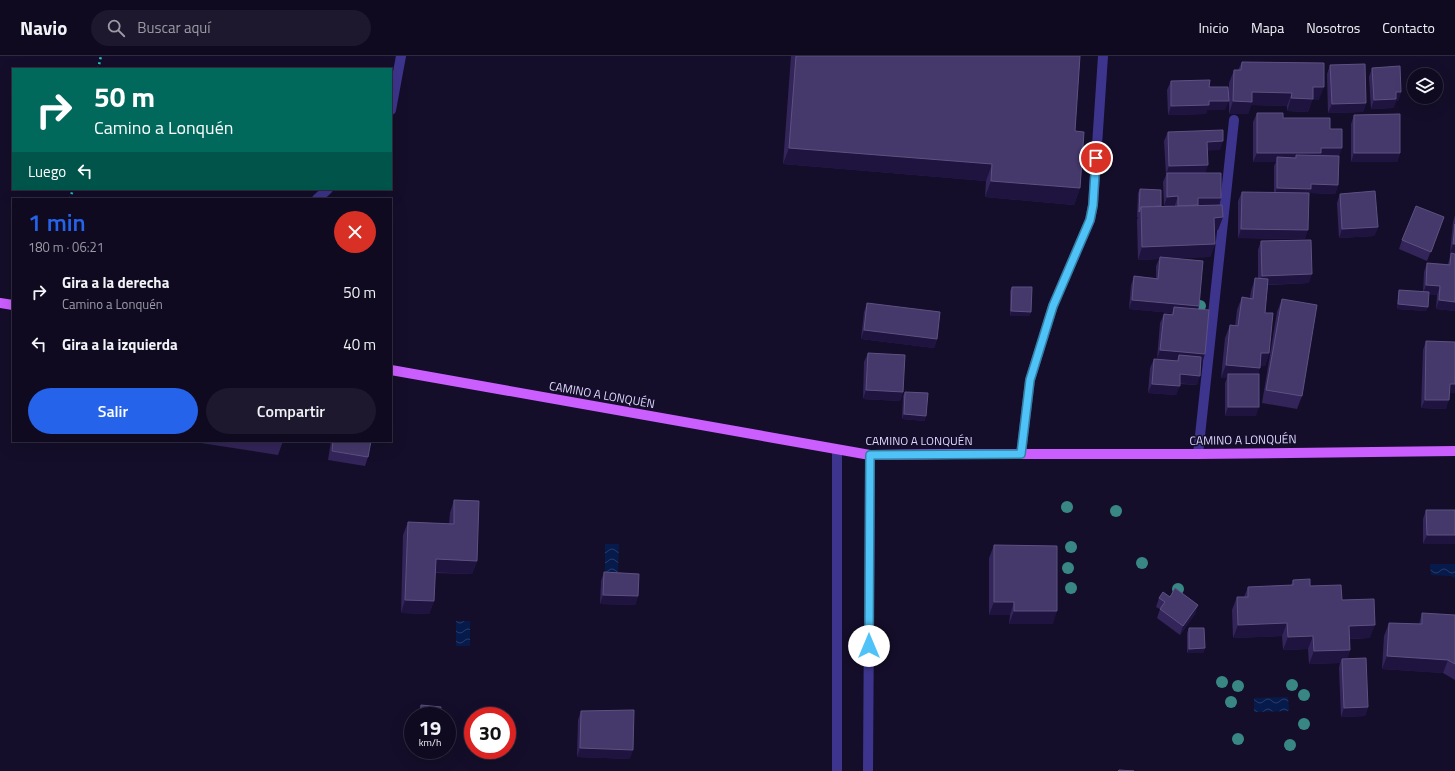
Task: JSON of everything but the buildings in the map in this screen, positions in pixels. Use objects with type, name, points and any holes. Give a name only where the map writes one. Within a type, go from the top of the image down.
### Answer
[{"type":"main road","points":[[0,303],[12,305]]},
{"type":"main road","name":"CAMINO A LONQUÉN","points":[[392,370],[870,455],[1198,454],[1455,451]]},
{"type":"street","points":[[392,105],[401,56]]},
{"type":"street","points":[[1021,454],[1030,380],[1053,306],[1090,220],[1093,205],[1103,56]]},
{"type":"street","points":[[1198,454],[1234,120]]},
{"type":"street","points":[[319,198],[327,190]]},
{"type":"street","points":[[837,771],[838,450]]},
{"type":"street","points":[[868,771],[870,455]]},
{"type":"path","points":[[98,68],[101,56]]},
{"type":"water","points":[[605,544],[619,544],[618,572],[605,572]]},
{"type":"water","points":[[1430,564],[1455,564],[1455,578],[1451,576],[1431,575]]},
{"type":"water","points":[[456,621],[470,621],[470,646],[456,646]]},
{"type":"water","points":[[1288,697],[1289,711],[1254,712],[1254,698]]},
{"type":"route","points":[[869,646],[870,455],[1021,454],[1030,380],[1058,292],[1090,220],[1093,205],[1096,158]]}]
